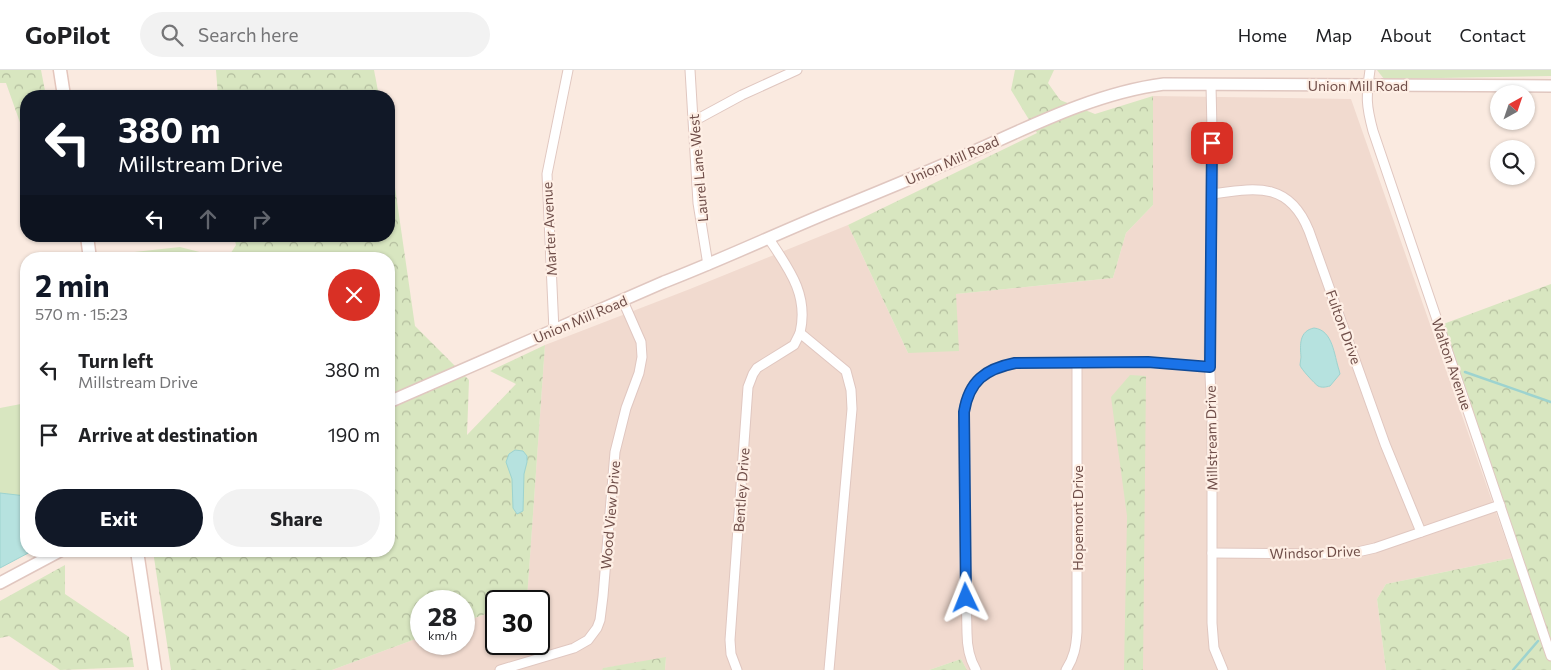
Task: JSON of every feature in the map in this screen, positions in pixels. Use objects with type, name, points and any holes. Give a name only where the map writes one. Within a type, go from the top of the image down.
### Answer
[{"type":"main road","points":[[60,70],[63,90]]},
{"type":"main road","points":[[138,557],[155,670]]},
{"type":"street","name":"Marter Avenue","points":[[554,331],[546,174],[568,70]]},
{"type":"street","name":"Laurel Lane West","points":[[690,70],[698,203],[708,265]]},
{"type":"street","points":[[694,121],[742,95],[797,70]]},
{"type":"street","name":"Walton Avenue","points":[[1370,70],[1367,109],[1373,131],[1551,656]]},
{"type":"street","name":"Union Mill Road","points":[[395,399],[987,146],[1004,136],[1126,91],[1164,84],[1551,86]]},
{"type":"street","name":"Millstream Drive","points":[[1211,85],[1210,367],[1213,636],[1216,654],[1223,670]]},
{"type":"street","name":"Fulton Drive","points":[[1212,194],[1253,189],[1261,190],[1287,199],[1301,213],[1385,444],[1421,532]]},
{"type":"street","points":[[769,239],[788,267],[800,294],[803,316],[800,333],[846,371],[851,390],[852,409],[829,670]]},
{"type":"street","name":"Wood View Drive","points":[[500,670],[574,648],[588,640],[597,628],[600,620],[615,452],[626,408],[639,374],[642,357],[641,342],[623,301]]},
{"type":"street","name":"Bentley Drive","points":[[737,670],[731,654],[730,640],[748,387],[757,368],[794,345],[800,333]]},
{"type":"street","points":[[976,670],[967,648],[966,633],[963,426],[966,399],[971,388],[990,370],[1015,363],[1172,362],[1210,367]]},
{"type":"street","name":"Hopemont Drive","points":[[1066,670],[1072,661],[1077,632],[1078,363]]},
{"type":"street","name":"Windsor Drive","points":[[1212,553],[1332,554],[1353,552],[1374,548],[1500,505]]},
{"type":"street","points":[[0,583],[49,557]]},
{"type":"shaded area","points":[[1153,96],[1351,99],[1512,558],[1386,584],[1377,599],[1386,670],[967,670],[961,659],[929,670],[665,670],[666,658],[604,668],[602,670],[332,670],[410,641],[410,655],[475,655],[475,618],[485,614],[485,655],[550,655],[550,590],[528,590],[545,345],[848,225],[908,353],[956,294],[1113,278],[1126,233],[1153,205]]},
{"type":"green space","points":[[0,70],[41,70],[45,90],[20,90],[20,123],[6,83],[0,83]]},
{"type":"green space","points":[[216,70],[374,70],[378,90],[218,90]]},
{"type":"green space","points":[[1015,70],[1054,70],[1048,83],[1060,100],[1095,114],[1153,96],[1153,205],[1126,233],[1113,278],[956,294],[959,351],[908,353],[848,225],[1037,133],[1011,90]]},
{"type":"green space","points":[[1377,70],[1551,70],[1551,76],[1384,79]]},
{"type":"green space","points":[[395,188],[415,326],[469,380],[467,435],[516,384],[490,371],[545,345],[528,590],[485,590],[485,614],[475,618],[475,590],[410,590],[410,641],[332,670],[171,670],[154,557],[395,557],[395,252],[232,252],[236,245],[235,242],[395,242]]},
{"type":"green space","points":[[180,247],[200,252],[134,252]]},
{"type":"green space","points":[[1551,284],[1551,670],[1386,670],[1377,599],[1386,584],[1517,557],[1438,326]]},
{"type":"green space","points":[[1130,375],[1146,376],[1143,670],[1124,670],[1127,516],[1111,397]]},
{"type":"green space","points":[[20,404],[20,545],[0,557],[0,408]]},
{"type":"green space","points":[[65,565],[65,594],[129,637],[134,667],[60,670],[9,636],[0,638],[0,601]]},
{"type":"green space","points":[[666,657],[665,670],[602,670],[603,668]]},
{"type":"green space","points":[[961,659],[967,670],[929,670]]},
{"type":"water","points":[[1314,328],[1325,333],[1334,351],[1340,374],[1330,386],[1318,386],[1300,365],[1300,348],[1303,335]]},
{"type":"water","points":[[515,450],[523,451],[527,456],[524,474],[523,511],[517,514],[513,508],[512,479],[506,462],[509,454]]},
{"type":"water","points":[[0,493],[20,495],[21,557],[0,568]]},
{"type":"waterway","points":[[1465,372],[1551,402]]},
{"type":"waterway","points":[[1513,670],[1538,641]]},
{"type":"route","points":[[966,598],[963,426],[966,399],[971,388],[980,378],[990,370],[1015,363],[1172,362],[1210,367],[1212,143]]}]
